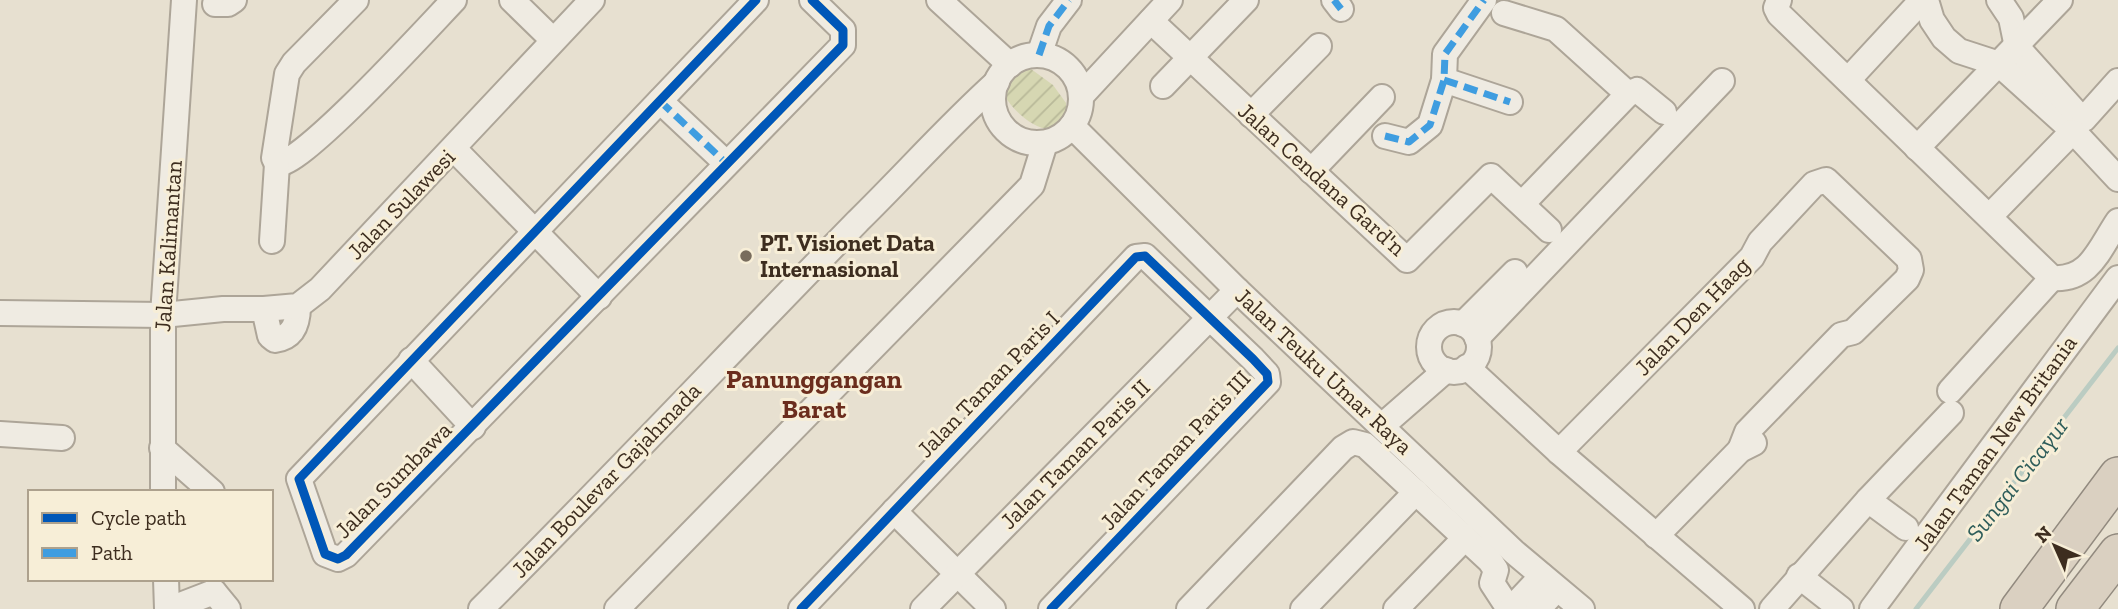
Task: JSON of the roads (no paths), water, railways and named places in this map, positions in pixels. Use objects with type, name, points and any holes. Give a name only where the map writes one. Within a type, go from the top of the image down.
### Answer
[{"type":"highway","points":[[2019,609],[2118,476]]},
{"type":"highway","points":[[2076,609],[2118,553]]},
{"type":"street","name":"Jalan Kalimantan","points":[[166,469],[163,316],[184,0]]},
{"type":"street","points":[[281,164],[274,158],[287,74],[294,63],[356,0]]},
{"type":"street","points":[[272,241],[281,164],[324,134],[454,0]]},
{"type":"street","points":[[512,0],[553,40]]},
{"type":"street","name":"Jalan Sulawesi","points":[[0,313],[163,316],[223,309],[298,306],[320,289],[593,0]]},
{"type":"street","name":"Jalan Sumbawa","points":[[756,0],[299,479],[325,554],[338,559],[346,555],[843,45],[843,30],[813,0]]},
{"type":"street","points":[[939,0],[1003,74]]},
{"type":"street","points":[[1039,55],[1049,26],[1069,0]]},
{"type":"street","points":[[1081,96],[1170,0]]},
{"type":"street","points":[[1163,86],[1246,0]]},
{"type":"street","points":[[1779,0],[1776,8],[1779,14],[2052,278],[2069,279],[2084,271],[2118,221]]},
{"type":"street","points":[[1848,79],[1924,0],[1932,20],[1944,38],[1959,51],[2008,55],[2078,126],[2118,179]]},
{"type":"street","points":[[1999,0],[2011,18],[2008,55]]},
{"type":"street","points":[[1917,148],[2060,0]]},
{"type":"street","points":[[1385,136],[1409,142],[1426,130],[1444,80],[1445,54],[1494,6],[1556,29],[1628,94]]},
{"type":"street","name":"Jalan Cendana Gard'n","points":[[1150,21],[1406,260],[1491,176],[1549,230]]},
{"type":"street","points":[[1251,115],[1319,46]]},
{"type":"street","points":[[1039,55],[1050,57],[1068,68],[1079,85],[1081,96],[1077,117],[1072,126],[1065,134],[1045,142],[1024,142],[1006,131],[995,113],[993,92],[1003,74],[1018,60],[1039,55]]},
{"type":"street","name":"Jalan Boulevar Gajahmada","points":[[481,609],[639,451],[725,356],[949,124],[1003,74]]},
{"type":"street","points":[[1444,80],[1510,102]]},
{"type":"street","points":[[1470,331],[1722,80]]},
{"type":"street","points":[[1990,216],[2118,81]]},
{"type":"street","points":[[1522,204],[1628,94],[1637,90],[1664,112]]},
{"type":"street","points":[[1311,171],[1382,97]]},
{"type":"street","points":[[660,100],[726,163]]},
{"type":"street","name":"Jalan Teuku Umar Raya","points":[[1072,126],[1233,295],[1378,421],[1582,609]]},
{"type":"street","points":[[2078,126],[2118,154]]},
{"type":"street","points":[[617,609],[958,264],[1032,185],[1045,142]]},
{"type":"street","points":[[454,149],[599,297]]},
{"type":"street","name":"Jalan Den Haag","points":[[1559,452],[1752,257],[1760,242],[1814,184],[1823,180],[1830,181],[1909,260],[1911,270],[1907,279],[1853,332],[1841,335],[1747,432],[1740,450],[1656,536]]},
{"type":"street","name":"Jalan Taman Paris I","points":[[801,609],[1136,257],[1147,258],[1211,317]]},
{"type":"street","points":[[1470,331],[1515,272]]},
{"type":"street","points":[[1772,609],[1951,402],[2052,278]]},
{"type":"street","name":"Jalan Taman New Britania","points":[[1872,609],[2118,278]]},
{"type":"street","name":"Jalan Taman Paris II","points":[[923,609],[1233,295]]},
{"type":"street","name":"Jalan Taman Paris III","points":[[1051,609],[1265,388],[1267,374],[1211,317]]},
{"type":"street","points":[[1470,331],[1448,323],[1435,331],[1429,345],[1449,366],[1559,452],[1742,609]]},
{"type":"street","points":[[1378,421],[1449,366],[1477,354],[1470,331]]},
{"type":"street","points":[[411,360],[473,427]]},
{"type":"street","points":[[0,435],[62,438]]},
{"type":"street","points":[[1189,609],[1343,448],[1353,442],[1365,445],[1490,561],[1496,570],[1492,583],[1510,609],[1550,582]]},
{"type":"street","points":[[166,469],[208,490]]},
{"type":"street","points":[[1303,609],[1416,492]]},
{"type":"street","points":[[1868,500],[1906,528]]},
{"type":"street","points":[[894,510],[993,609]]},
{"type":"street","points":[[1396,609],[1465,538]]},
{"type":"street","points":[[1799,576],[1841,609]]},
{"type":"street","points":[[166,581],[169,609],[220,593]]},
{"type":"street","points":[[1538,609],[1550,582]]},
{"type":"waterway","name":"Sungai Cicayur","points":[[1916,609],[2118,348]]},
{"type":"place","name":"PT. Visionet Data Internasional","points":[[746,256]]},
{"type":"district","name":"Panunggangan Barat","points":[[814,394]]}]
